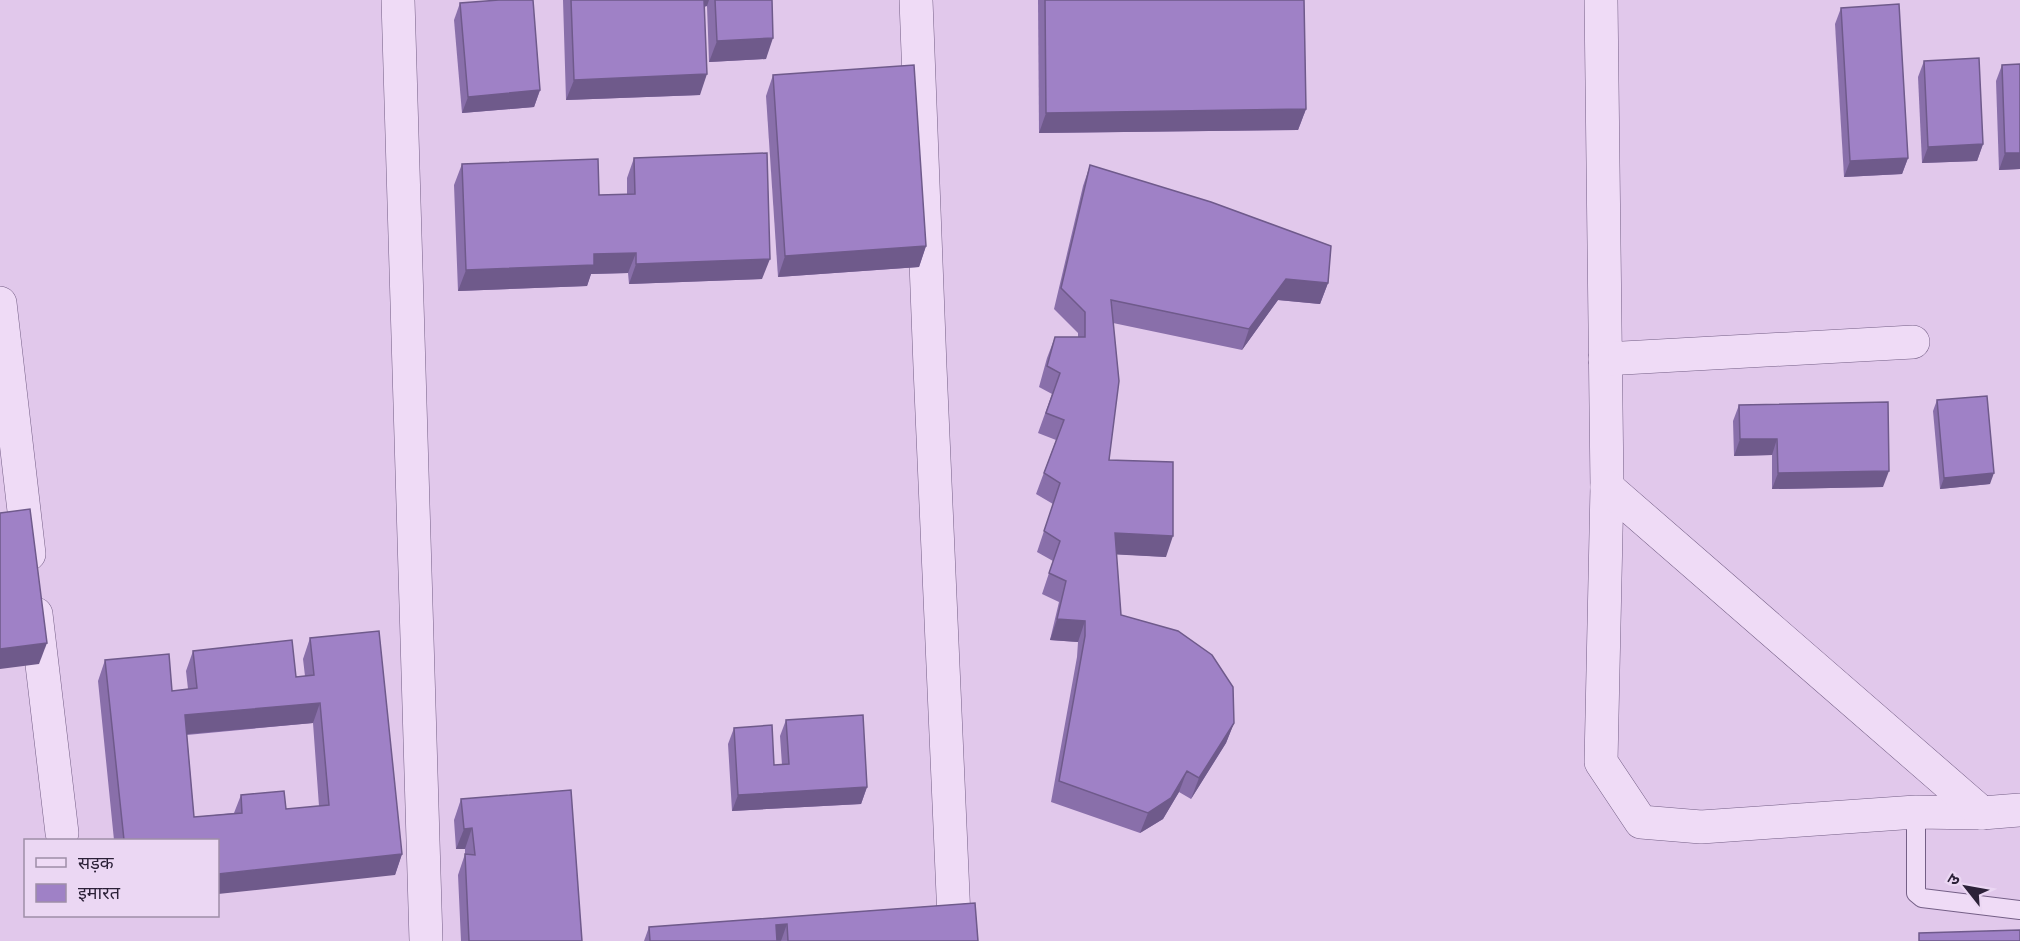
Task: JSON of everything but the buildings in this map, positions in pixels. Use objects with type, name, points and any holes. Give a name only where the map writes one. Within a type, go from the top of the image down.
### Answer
[{"type":"street","points":[[398,0],[426,941]]},
{"type":"street","points":[[916,0],[955,941]]},
{"type":"street","points":[[1601,0],[1607,487],[1601,762],[1641,822],[1701,827],[1916,812],[1983,813],[2020,810]]},
{"type":"street","points":[[0,303],[10,483],[62,833]]},
{"type":"street","points":[[1605,359],[1913,342]]},
{"type":"street","points":[[1607,487],[1983,813]]},
{"type":"lane","points":[[1916,812],[1916,893],[1922,898],[2020,910]]}]
